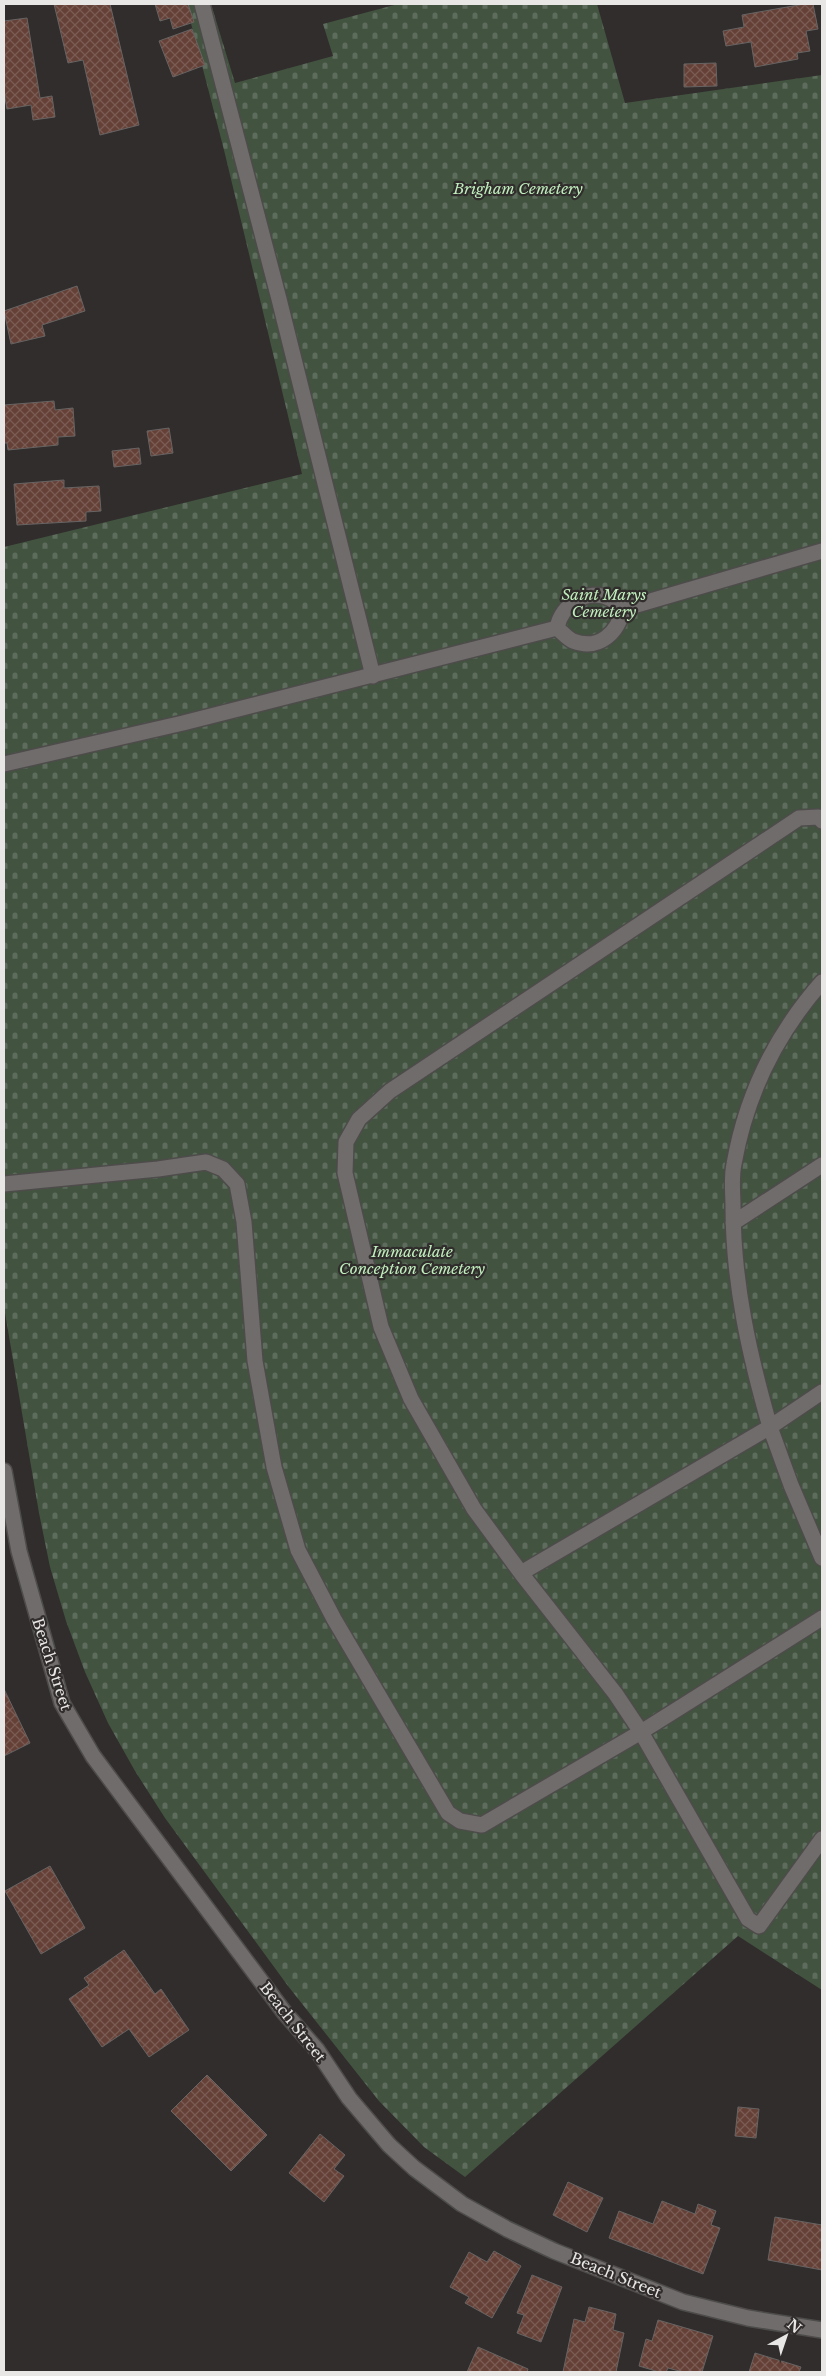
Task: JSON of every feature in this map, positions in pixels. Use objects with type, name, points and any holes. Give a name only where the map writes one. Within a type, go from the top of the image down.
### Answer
[{"type":"street","points":[[202,4],[279,299],[373,676]]},
{"type":"street","points":[[623,609],[822,551]]},
{"type":"street","points":[[557,628],[559,617],[578,599],[594,595],[610,599],[623,609]]},
{"type":"street","points":[[557,628],[572,640],[587,644],[601,642],[614,631],[621,620],[623,609]]},
{"type":"street","points":[[4,764],[183,723],[557,628]]},
{"type":"street","points":[[822,821],[818,817],[799,818],[390,1091],[358,1119],[346,1142],[345,1173],[381,1327],[411,1399],[474,1509],[642,1732],[748,1919],[759,1926],[822,1839]]},
{"type":"street","points":[[822,982],[802,1005],[770,1055],[748,1105],[733,1166],[733,1223],[740,1306],[754,1373],[770,1427],[791,1485],[822,1558]]},
{"type":"street","points":[[4,1184],[158,1170],[206,1162],[223,1169],[237,1184],[244,1222],[255,1361],[274,1467],[298,1550],[334,1620],[448,1813],[460,1821],[482,1825],[642,1732],[822,1618]]},
{"type":"street","points":[[733,1223],[822,1165]]},
{"type":"street","points":[[522,1573],[770,1427],[822,1392]]},
{"type":"street","name":"Beach Street","points":[[4,1471],[19,1551],[62,1703],[93,1756],[284,2012],[316,2050],[349,2098],[389,2146],[414,2168],[462,2204],[507,2229],[554,2251],[684,2302],[748,2318],[822,2330]]},
{"type":"green space","name":"Immaculate Conception Cemetery","points":[[186,4],[211,4],[235,83],[333,56],[323,24],[398,4],[597,4],[625,103],[822,75],[822,1990],[738,1936],[465,2177],[424,2147],[379,2101],[288,1986],[165,1818],[135,1771],[108,1723],[85,1672],[66,1621],[50,1567],[4,1307],[4,547],[302,474],[224,150]]},
{"type":"building","points":[[54,4],[110,4],[139,125],[100,135],[83,60],[68,63]]},
{"type":"building","points":[[155,4],[188,4],[194,22],[173,29],[170,18],[160,21]]},
{"type":"building","points":[[813,4],[818,29],[806,31],[810,51],[797,53],[798,59],[755,67],[751,42],[726,46],[723,31],[744,27],[742,15]]},
{"type":"building","points":[[27,18],[40,98],[52,96],[55,117],[33,120],[31,105],[7,109],[4,92],[4,21]]},
{"type":"building","points":[[192,29],[205,65],[173,77],[159,41]]},
{"type":"building","points":[[716,63],[717,86],[684,87],[684,64]]},
{"type":"building","points":[[77,286],[85,311],[42,325],[45,336],[11,344],[4,311]]},
{"type":"building","points":[[54,401],[55,410],[73,408],[75,436],[58,437],[58,445],[8,450],[7,443],[4,443],[4,405]]},
{"type":"building","points":[[169,428],[173,453],[151,456],[147,431]]},
{"type":"building","points":[[139,448],[141,464],[114,467],[112,451]]},
{"type":"building","points":[[64,480],[64,488],[99,486],[101,511],[86,512],[86,521],[17,525],[14,484]]},
{"type":"building","points":[[4,1689],[30,1743],[4,1756]]},
{"type":"building","points":[[50,1866],[85,1928],[41,1954],[5,1891]]},
{"type":"building","points":[[124,1950],[155,1994],[161,1989],[189,2030],[149,2057],[129,2029],[102,2047],[69,1999],[89,1985],[84,1978]]},
{"type":"building","points":[[207,2075],[267,2135],[231,2171],[171,2111]]},
{"type":"building","points":[[738,2107],[759,2109],[756,2138],[735,2136]]},
{"type":"building","points":[[320,2134],[345,2155],[334,2169],[344,2176],[324,2202],[289,2173]]},
{"type":"building","points":[[568,2182],[603,2198],[587,2232],[553,2215]]},
{"type":"building","points":[[662,2201],[695,2214],[698,2204],[716,2211],[711,2225],[720,2228],[703,2274],[609,2238],[619,2211],[653,2224]]},
{"type":"building","points":[[775,2217],[822,2225],[822,2270],[768,2260]]},
{"type":"building","points":[[494,2251],[521,2266],[492,2318],[465,2303],[469,2297],[450,2287],[469,2252],[487,2262]]},
{"type":"building","points":[[532,2275],[562,2287],[541,2342],[517,2333],[524,2315],[517,2313]]},
{"type":"building","points":[[589,2307],[616,2314],[613,2330],[624,2333],[616,2372],[563,2372],[574,2319],[585,2322]]},
{"type":"building","points":[[658,2320],[713,2336],[702,2372],[683,2372],[668,2368],[666,2372],[659,2372],[639,2366],[646,2339],[652,2341]]},
{"type":"building","points":[[478,2347],[528,2369],[527,2372],[467,2372]]},
{"type":"building","points":[[755,2353],[801,2367],[799,2372],[749,2372]]},
{"type":"park label","name":"Brigham Cemetery","points":[[518,188]]},
{"type":"park label","name":"Saint Marys Cemetery","points":[[604,602]]}]
